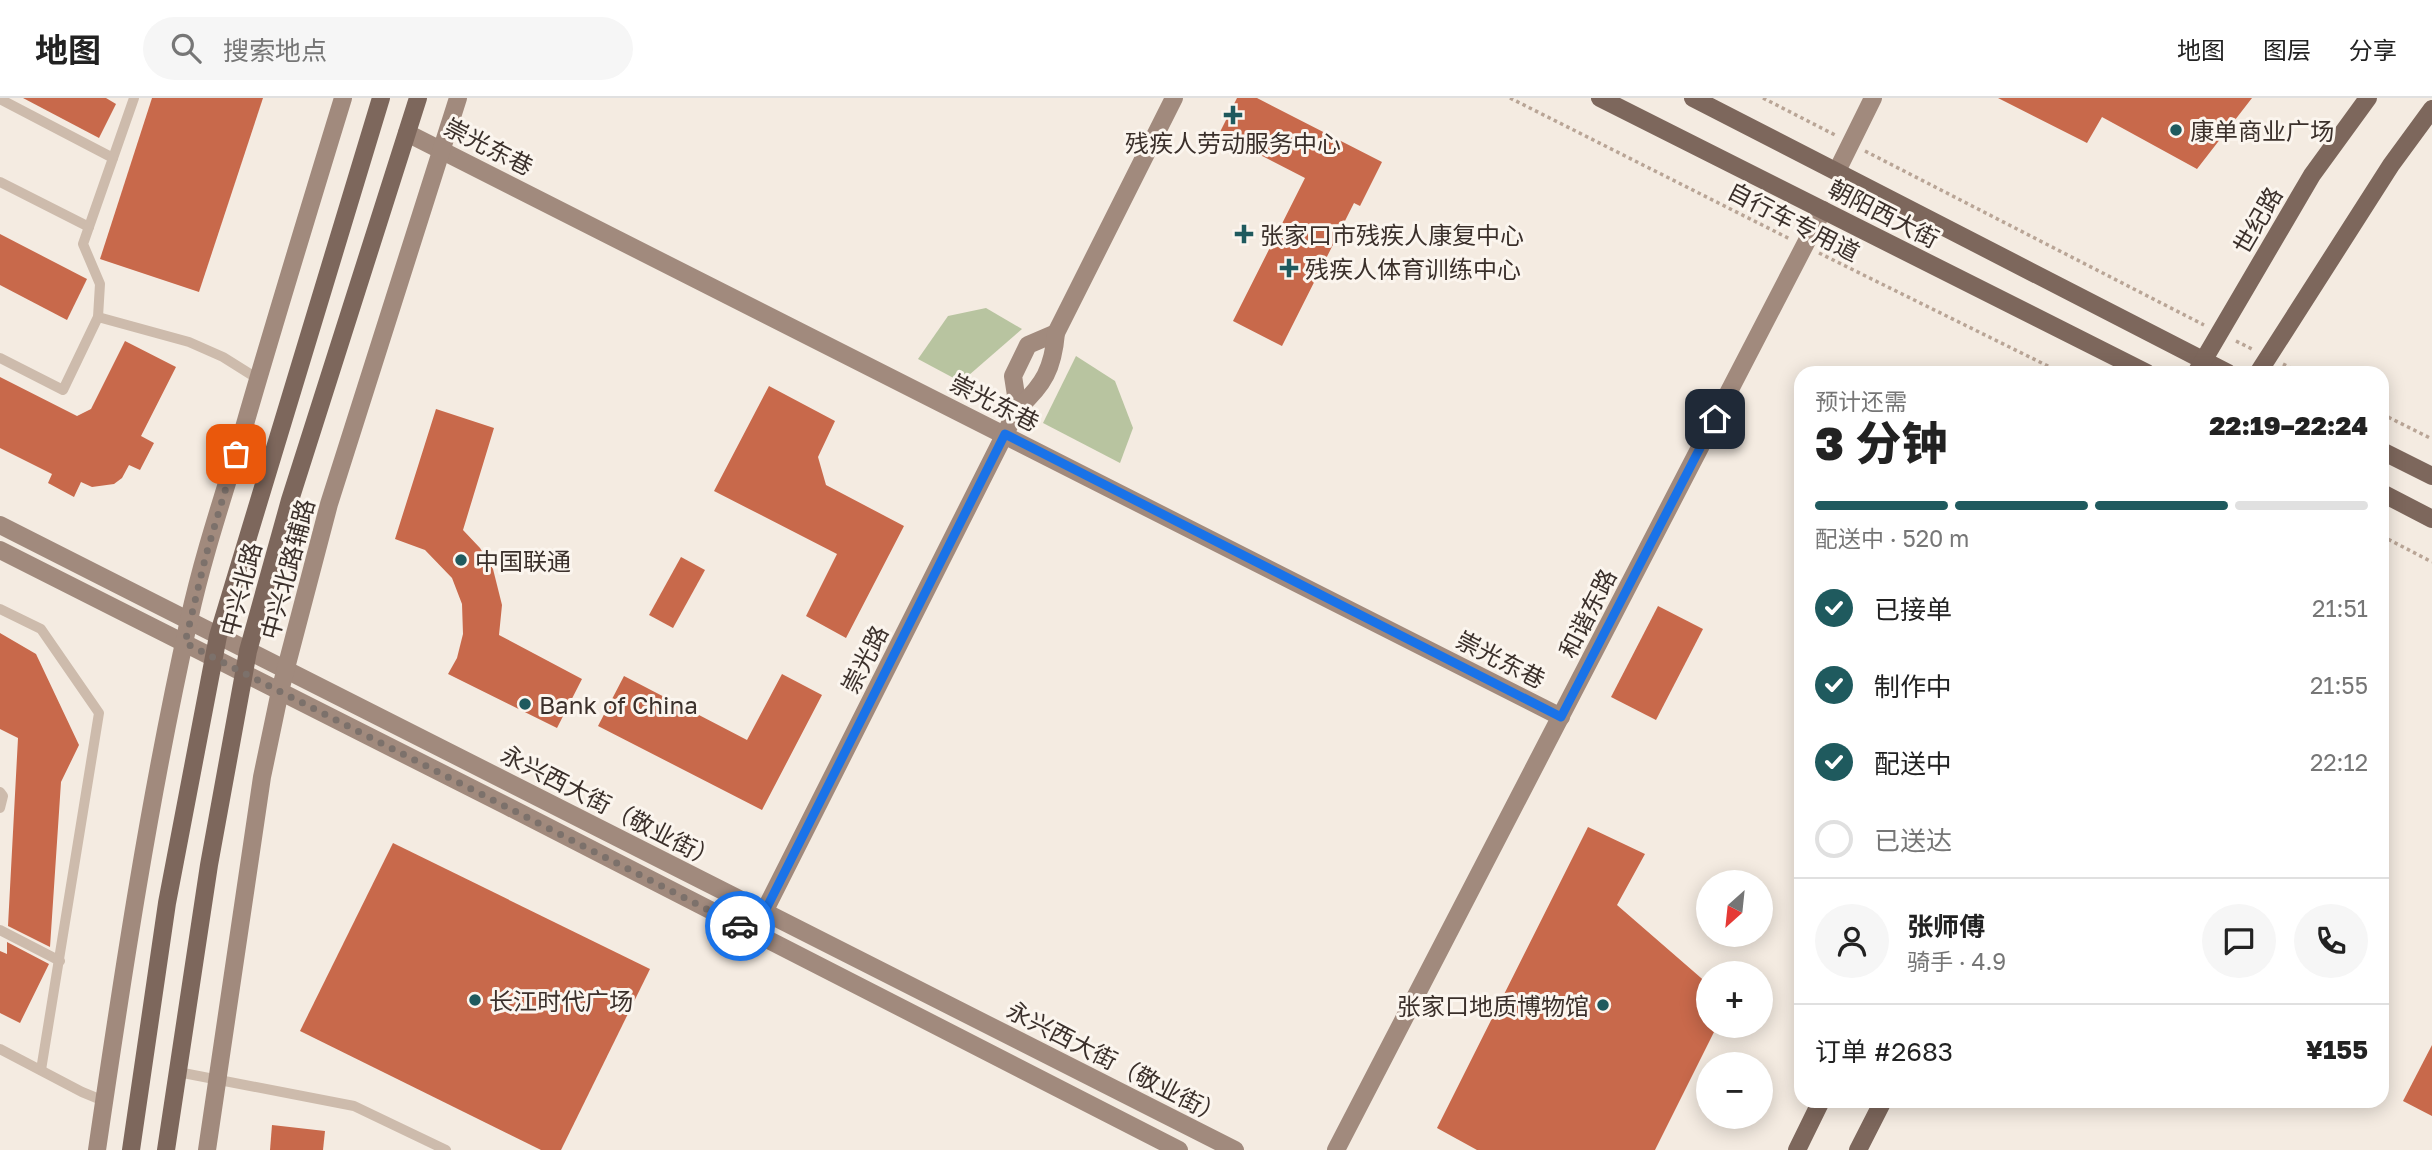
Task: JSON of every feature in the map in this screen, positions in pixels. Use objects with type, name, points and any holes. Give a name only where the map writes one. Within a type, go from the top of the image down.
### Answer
[{"type":"main road","name":"中兴北路","points":[[131,1150],[167,903],[218,636],[381,98]]},
{"type":"main road","name":"中兴北路","points":[[166,1150],[209,864],[248,651],[290,499],[418,98]]},
{"type":"main road","name":"朝阳西大街","points":[[1600,98],[2133,366]]},
{"type":"main road","name":"朝阳西大街","points":[[1693,98],[1838,171],[2199,366]]},
{"type":"main road","name":"世纪路","points":[[2199,366],[2312,174],[2368,98]]},
{"type":"main road","points":[[2262,366],[2383,176],[2432,109]]},
{"type":"main road","points":[[2389,454],[2432,476]]},
{"type":"main road","points":[[2389,497],[2432,519]]},
{"type":"main road","points":[[1797,1150],[1818,1108]]},
{"type":"main road","points":[[1857,1150],[1879,1108]]},
{"type":"street","points":[[97,1150],[131,922],[189,621],[258,379],[343,98]]},
{"type":"street","name":"中兴北路辅路","points":[[207,1150],[262,777],[280,691],[329,504],[458,98]]},
{"type":"street","name":"崇光路","points":[[754,933],[1018,408],[1037,391],[1054,359],[1056,333],[1174,98]]},
{"type":"street","points":[[1838,171],[1873,98]]},
{"type":"street","name":"崇光东巷","points":[[407,132],[1561,717]]},
{"type":"street","name":"和谐东路","points":[[1336,1150],[1823,210]]},
{"type":"street","points":[[1018,408],[1013,376],[1028,345],[1056,333]]},
{"type":"street","name":"永兴西大街（敬业街）","points":[[0,525],[1235,1150]]},
{"type":"street","name":"永兴西大街（敬业街）","points":[[0,550],[1179,1150]]},
{"type":"lane","points":[[0,358],[63,390],[98,317],[100,284],[83,244],[134,98]]},
{"type":"lane","points":[[0,99],[113,159]]},
{"type":"lane","points":[[0,182],[89,227]]},
{"type":"lane","points":[[98,317],[189,342],[223,357],[258,379]]},
{"type":"lane","points":[[0,609],[41,629],[99,713],[41,1070]]},
{"type":"lane","points":[[0,792],[3,796],[0,808]]},
{"type":"lane","points":[[0,930],[60,961]]},
{"type":"lane","points":[[0,1049],[104,1101]]},
{"type":"lane","points":[[177,1072],[355,1106],[446,1150]]},
{"type":"path","name":"自行车专用道","points":[[1510,98],[2048,366]]},
{"type":"path","points":[[1763,98],[2286,366]]},
{"type":"path","points":[[2389,418],[2432,439]]},
{"type":"path","points":[[2389,540],[2432,562]]},
{"type":"green space","points":[[986,308],[1022,329],[961,382],[918,359],[948,316]]},
{"type":"green space","points":[[1076,356],[1115,381],[1133,428],[1120,463],[1043,423]]},
{"type":"building","points":[[23,98],[106,98],[116,104],[99,138]]},
{"type":"building","points":[[152,98],[263,98],[199,292],[100,259]]},
{"type":"building","points":[[1237,98],[1257,98],[1382,162],[1360,206],[1354,203],[1282,346],[1233,321],[1305,178],[1219,134]]},
{"type":"building","name":"康单商业广场","points":[[1998,98],[2252,98],[2197,169],[2102,117],[2087,143]]},
{"type":"building","points":[[0,234],[87,279],[67,320],[0,285]]},
{"type":"building","points":[[125,341],[176,367],[141,436],[154,443],[140,470],[129,465],[122,478],[114,484],[92,487],[81,482],[74,497],[48,483],[52,474],[0,448],[0,377],[77,416],[91,409]]},
{"type":"building","points":[[769,386],[835,421],[818,457],[826,485],[904,526],[846,638],[806,616],[837,554],[714,491]]},
{"type":"building","name":"中国联通","points":[[436,409],[494,428],[463,530],[480,548],[493,569],[502,605],[499,635],[582,679],[557,728],[448,674],[457,658],[463,634],[462,604],[452,578],[425,550],[395,539]]},
{"type":"building","points":[[681,557],[705,570],[673,628],[649,615]]},
{"type":"building","points":[[1658,606],[1703,629],[1656,720],[1611,697]]},
{"type":"building","points":[[0,633],[36,654],[79,745],[61,782],[50,947],[8,926],[18,738],[0,729]]},
{"type":"building","points":[[782,674],[822,695],[762,810],[598,726],[624,676],[747,740]]},
{"type":"building","name":"张家口地质博物馆","points":[[1588,827],[1645,854],[1617,905],[1696,974],[1696,1038],[1711,1038],[1704,1052],[1696,1052],[1696,1068],[1655,1150],[1477,1150],[1437,1128]]},
{"type":"building","name":"长江时代广场","points":[[393,843],[650,969],[561,1150],[541,1150],[300,1031]]},
{"type":"building","points":[[7,942],[49,964],[20,1023],[0,1013],[0,951],[7,954]]},
{"type":"building","points":[[2432,1045],[2432,1116],[2403,1101]]},
{"type":"building","points":[[272,1125],[325,1131],[323,1150],[270,1150]]},
{"type":"way so far","points":[[236,454],[206,555],[185,643],[740,926]]},
{"type":"place","name":"残疾人劳动服务中心","points":[[1233,115]]},
{"type":"place","name":"康单商业广场","points":[[2176,130]]},
{"type":"place","name":"张家口市残疾人康复中心","points":[[1244,234]]},
{"type":"place","name":"残疾人体育训练中心","points":[[1289,268]]},
{"type":"place","name":"中国联通","points":[[461,560]]},
{"type":"place","name":"Bank of China","points":[[525,704]]},
{"type":"place","name":"长江时代广场","points":[[475,1000]]},
{"type":"place","name":"张家口地质博物馆","points":[[1603,1005]]},
{"type":"route","points":[[740,926],[754,933],[1005,434],[1561,717],[1715,419]]}]
